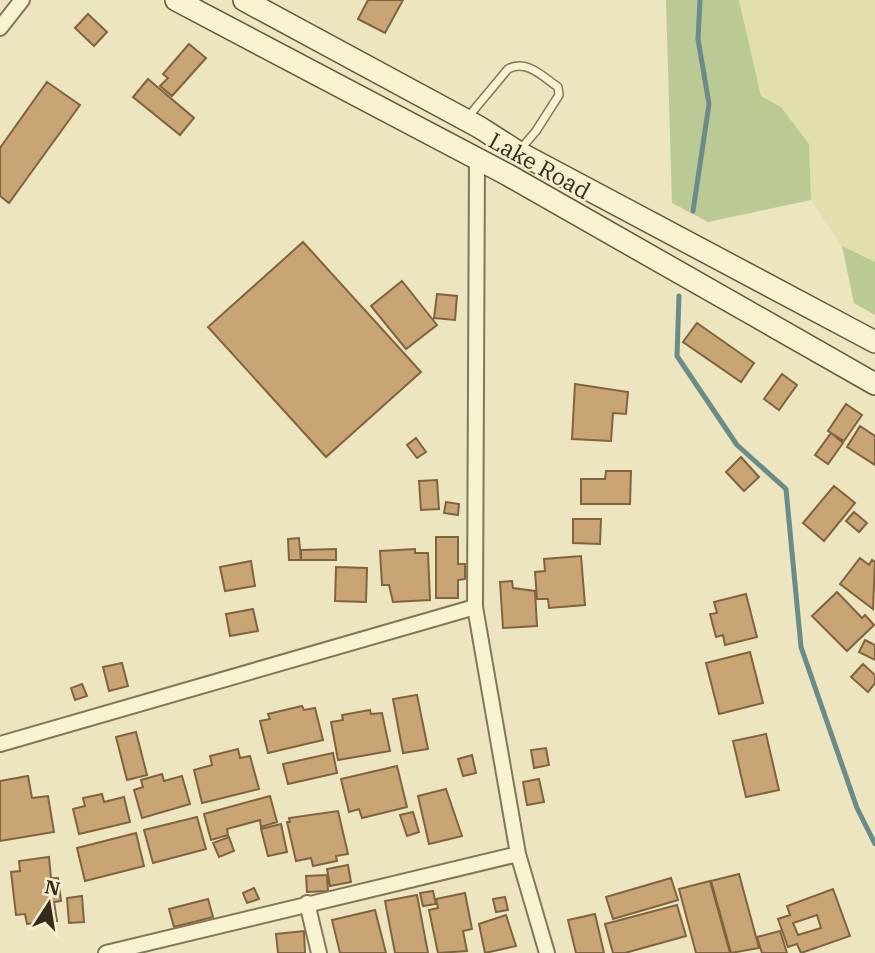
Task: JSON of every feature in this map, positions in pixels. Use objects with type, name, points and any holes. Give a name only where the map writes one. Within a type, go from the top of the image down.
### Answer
[{"type":"main road","name":"Lake Road","points":[[176,0],[477,159],[875,384]]},
{"type":"main road","name":"Lake Road","points":[[244,0],[465,120],[518,152],[875,342]]},
{"type":"street","points":[[0,28],[22,0]]},
{"type":"street","points":[[477,159],[475,607],[518,854],[547,953]]},
{"type":"street","points":[[0,744],[475,607]]},
{"type":"street","points":[[106,953],[518,854]]},
{"type":"street","points":[[307,904],[318,953]]},
{"type":"lane","points":[[465,120],[508,69],[517,64],[527,66],[558,87],[559,94],[536,131],[518,152]]},
{"type":"green space","points":[[666,0],[739,0],[761,96],[781,107],[809,144],[811,200],[708,222],[672,203]]},
{"type":"green space","points":[[739,0],[875,0],[875,262],[842,246],[811,200],[809,144],[781,107],[761,96]]},
{"type":"green space","points":[[842,246],[875,262],[875,315],[854,303]]},
{"type":"building","points":[[368,0],[403,0],[385,33],[358,19]]},
{"type":"building","points":[[88,14],[107,32],[94,46],[75,28]]},
{"type":"building","points":[[189,44],[206,58],[172,96],[160,86],[168,78],[163,74]]},
{"type":"building","points":[[148,79],[194,118],[180,135],[133,97]]},
{"type":"building","points":[[47,82],[80,105],[9,203],[0,196],[0,148]]},
{"type":"building","points":[[303,242],[421,372],[326,457],[208,327]]},
{"type":"building","points":[[402,281],[437,325],[406,349],[371,306]]},
{"type":"building","points":[[437,294],[457,296],[455,320],[434,318]]},
{"type":"building","points":[[697,323],[754,363],[741,382],[683,342]]},
{"type":"building","points":[[782,374],[797,385],[779,410],[764,399]]},
{"type":"building","points":[[575,384],[628,392],[626,414],[613,413],[611,441],[572,439]]},
{"type":"building","points":[[846,404],[862,415],[844,441],[828,431]]},
{"type":"building","points":[[860,426],[875,436],[875,465],[847,447]]},
{"type":"building","points":[[831,433],[843,443],[828,464],[815,455]]},
{"type":"building","points":[[416,438],[426,452],[417,458],[407,445]]},
{"type":"building","points":[[741,457],[759,477],[744,491],[726,472]]},
{"type":"building","points":[[606,471],[631,471],[630,504],[581,504],[581,479],[605,479]]},
{"type":"building","points":[[437,480],[439,509],[421,510],[419,481]]},
{"type":"building","points":[[834,486],[855,503],[824,541],[803,523]]},
{"type":"building","points":[[446,502],[459,504],[458,515],[444,513]]},
{"type":"building","points":[[854,512],[867,523],[859,532],[846,521]]},
{"type":"building","points":[[573,519],[601,519],[600,544],[573,543]]},
{"type":"building","points":[[436,537],[458,537],[458,564],[465,564],[465,579],[458,580],[458,598],[436,598]]},
{"type":"building","points":[[299,538],[301,560],[289,560],[288,539]]},
{"type":"building","points":[[336,549],[336,560],[301,560],[301,550]]},
{"type":"building","points":[[415,549],[415,553],[428,553],[430,600],[393,602],[389,585],[382,585],[380,551]]},
{"type":"building","points":[[581,556],[585,605],[549,608],[548,599],[537,599],[535,572],[545,571],[544,559]]},
{"type":"building","points":[[860,558],[869,565],[872,560],[875,562],[873,609],[840,584]]},
{"type":"building","points":[[251,561],[255,586],[225,591],[220,567]]},
{"type":"building","points":[[336,567],[367,568],[366,602],[335,601]]},
{"type":"building","points":[[512,581],[513,588],[535,591],[537,626],[503,628],[500,582]]},
{"type":"building","points":[[837,592],[862,618],[865,615],[874,625],[847,651],[812,616]]},
{"type":"building","points":[[746,594],[757,637],[725,645],[723,635],[716,637],[710,614],[717,613],[714,602]]},
{"type":"building","points":[[253,609],[258,631],[230,636],[226,614]]},
{"type":"building","points":[[865,640],[875,645],[875,660],[859,652]]},
{"type":"building","points":[[750,652],[763,703],[719,714],[706,663]]},
{"type":"building","points":[[122,663],[128,686],[109,691],[103,667]]},
{"type":"building","points":[[863,664],[875,675],[875,683],[868,692],[851,677]]},
{"type":"building","points":[[82,684],[87,696],[75,700],[71,688]]},
{"type":"building","points":[[417,695],[428,749],[403,753],[393,699]]},
{"type":"building","points":[[302,706],[304,710],[315,708],[323,740],[268,753],[260,721],[270,719],[268,714]]},
{"type":"building","points":[[370,710],[371,714],[382,713],[390,751],[338,760],[331,722],[343,720],[342,715]]},
{"type":"building","points":[[136,732],[147,775],[127,780],[116,737]]},
{"type":"building","points":[[766,734],[779,790],[746,797],[733,741]]},
{"type":"building","points":[[546,748],[549,765],[534,768],[531,750]]},
{"type":"building","points":[[238,749],[240,758],[250,756],[259,789],[202,803],[194,770],[212,765],[210,756]]},
{"type":"building","points":[[333,753],[337,773],[288,784],[283,764]]},
{"type":"building","points":[[472,755],[476,773],[463,776],[458,759]]},
{"type":"building","points":[[397,766],[407,807],[362,818],[359,809],[349,812],[341,779]]},
{"type":"building","points":[[162,774],[164,781],[182,776],[190,804],[142,818],[134,790],[143,787],[141,780]]},
{"type":"building","points":[[28,776],[32,798],[48,796],[54,832],[0,841],[0,781]]},
{"type":"building","points":[[539,779],[544,802],[527,805],[523,782]]},
{"type":"building","points":[[446,789],[462,836],[429,844],[418,796]]},
{"type":"building","points":[[102,794],[104,802],[124,797],[130,822],[79,834],[73,809],[85,806],[83,798]]},
{"type":"building","points":[[270,796],[277,822],[261,827],[260,820],[227,829],[228,835],[211,840],[204,814]]},
{"type":"building","points":[[338,811],[348,854],[336,856],[337,861],[313,866],[311,858],[296,861],[287,822],[290,822],[289,818]]},
{"type":"building","points":[[413,812],[419,832],[407,836],[400,815]]},
{"type":"building","points":[[197,817],[206,849],[153,863],[144,830]]},
{"type":"building","points":[[281,824],[287,852],[268,856],[261,829]]},
{"type":"building","points":[[136,833],[144,866],[85,881],[77,848]]},
{"type":"building","points":[[229,837],[234,851],[219,857],[213,843]]},
{"type":"building","points":[[49,857],[51,878],[58,878],[61,901],[54,902],[57,921],[27,924],[25,914],[16,915],[11,872],[20,871],[19,861]]},
{"type":"building","points":[[348,865],[351,882],[330,886],[327,869]]},
{"type":"building","points":[[739,874],[759,948],[731,953],[711,881]]},
{"type":"building","points":[[327,875],[328,891],[307,892],[306,876]]},
{"type":"building","points":[[671,878],[678,900],[613,919],[606,897]]},
{"type":"building","points":[[710,881],[730,953],[696,953],[679,889]]},
{"type":"building","points":[[254,888],[259,899],[247,903],[243,893]]},
{"type":"building","points":[[833,889],[850,936],[801,953],[797,944],[788,947],[778,919],[790,915],[787,906]],"holes":[[[817,915],[821,928],[798,935],[793,923]]]},
{"type":"building","points":[[433,891],[436,904],[423,906],[420,893]]},
{"type":"building","points":[[465,893],[472,929],[463,931],[467,951],[438,953],[429,910],[438,908],[436,899]]},
{"type":"building","points":[[417,895],[428,953],[395,953],[385,901]]},
{"type":"building","points":[[82,896],[84,922],[69,923],[67,898]]},
{"type":"building","points":[[505,897],[508,910],[496,912],[493,899]]},
{"type":"building","points":[[208,899],[213,917],[174,927],[169,909]]},
{"type":"building","points":[[677,905],[686,936],[625,953],[613,953],[605,924]]},
{"type":"building","points":[[375,910],[386,953],[340,953],[332,920]]},
{"type":"building","points":[[595,914],[604,953],[576,953],[568,920]]},
{"type":"building","points":[[506,915],[516,946],[485,953],[479,924]]},
{"type":"building","points":[[304,931],[305,953],[278,953],[276,934]]},
{"type":"building","points":[[780,931],[787,953],[762,953],[757,937]]},
{"type":"waterway","points":[[693,211],[709,104],[698,39],[700,0]]},
{"type":"waterway","points":[[679,296],[677,356],[737,445],[786,489],[801,647],[857,808],[875,844]]}]
